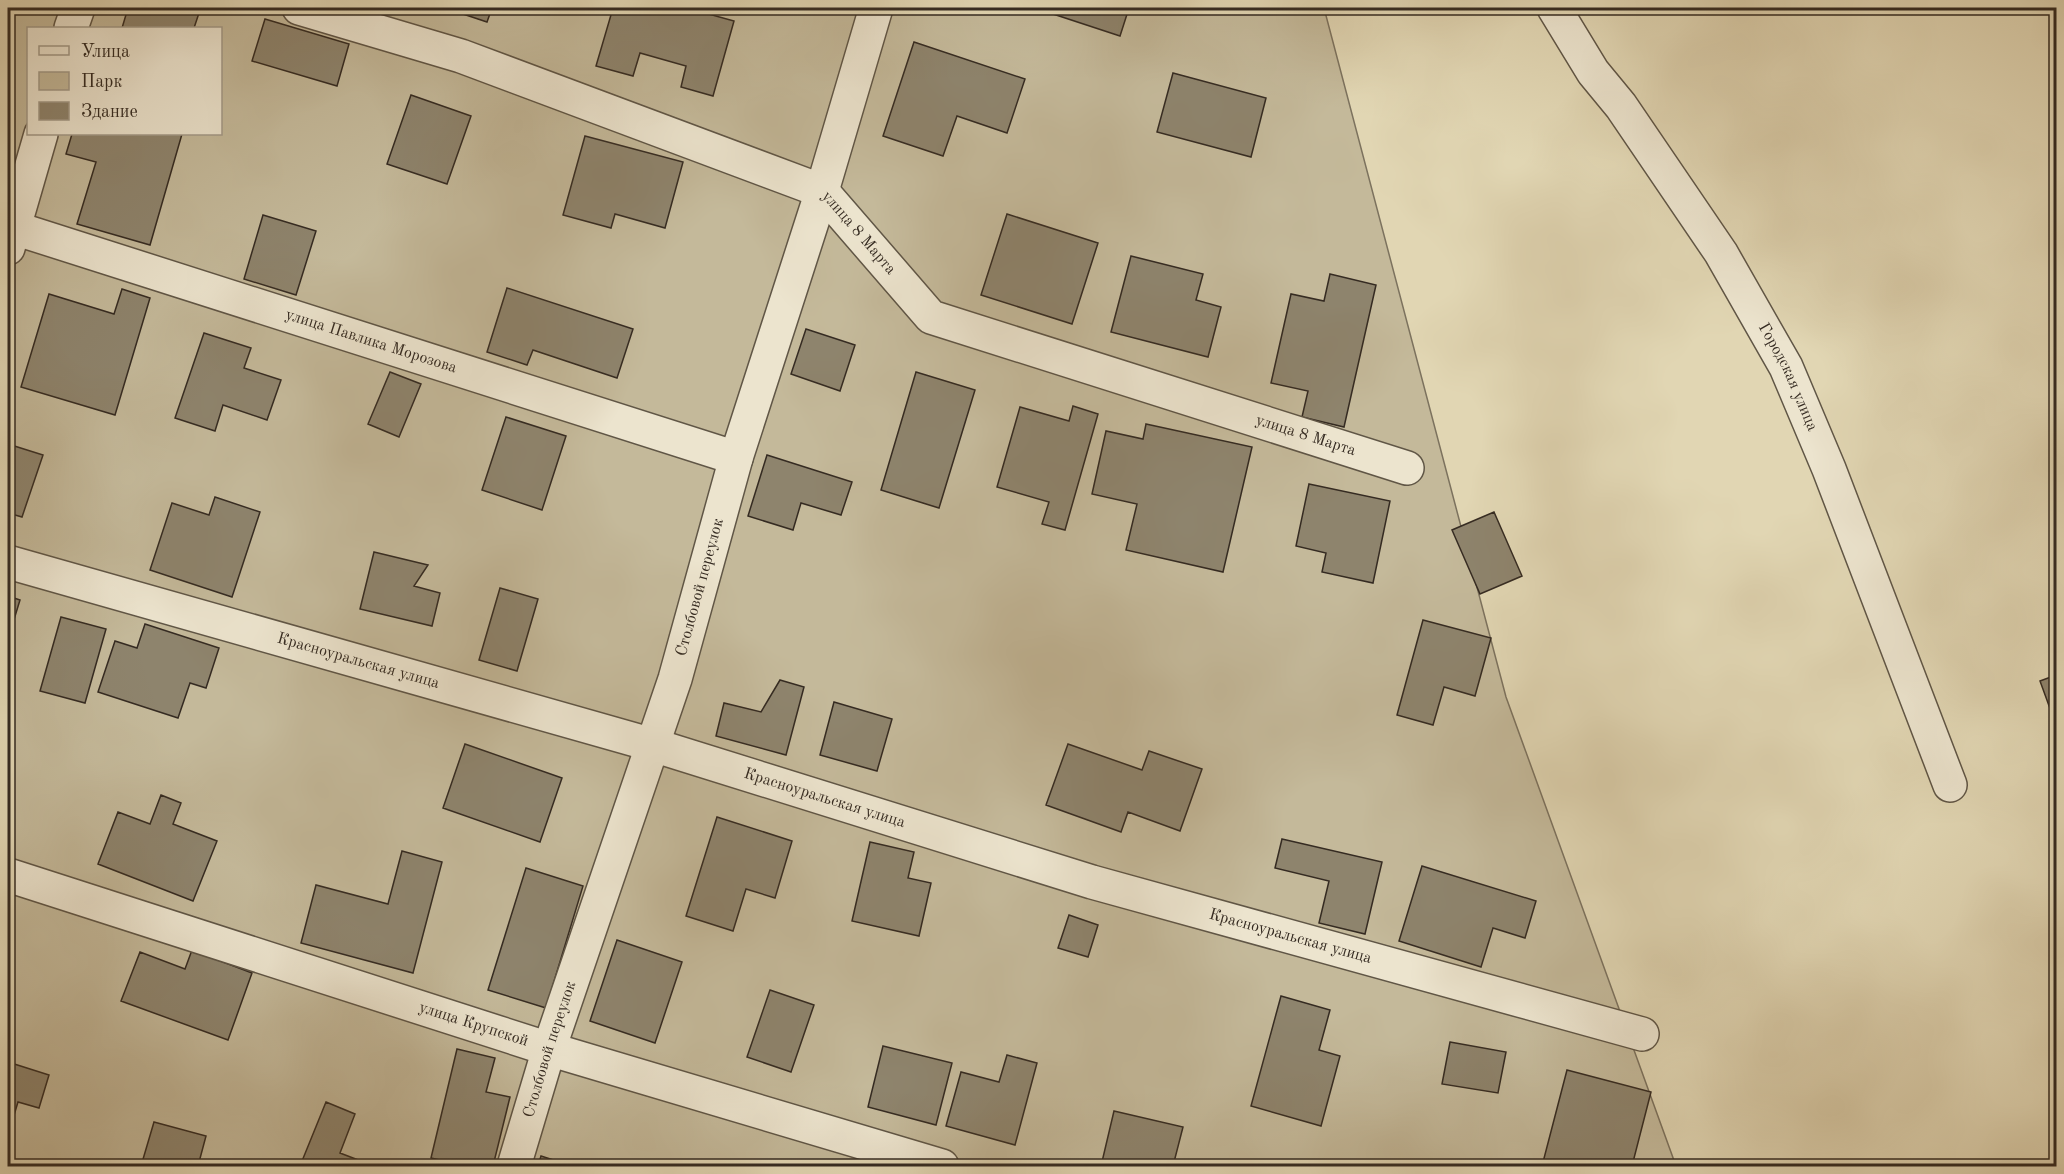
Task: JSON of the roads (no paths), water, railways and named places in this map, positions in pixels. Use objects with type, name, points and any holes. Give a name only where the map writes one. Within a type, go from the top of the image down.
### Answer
[{"type":"street","points":[[72,27],[78,8]]},
{"type":"street","name":"улица 8 Марта","points":[[300,8],[461,56],[822,191],[931,317],[1407,468]]},
{"type":"street","name":"Столбовой переулок","points":[[514,1167],[549,1049],[675,679],[736,458],[822,191],[876,8]]},
{"type":"street","name":"Городская улица","points":[[1554,8],[1593,72],[1621,106],[1721,253],[1786,367],[1829,469],[1950,785]]},
{"type":"street","points":[[10,234],[41,135]]},
{"type":"street","name":"улица Павлика Морозова","points":[[10,234],[736,458]]},
{"type":"street","name":"Красноуральская улица","points":[[8,562],[653,745],[1092,882],[1642,1034]]},
{"type":"street","name":"улица Крупской","points":[[8,875],[549,1049],[942,1167]]}]
